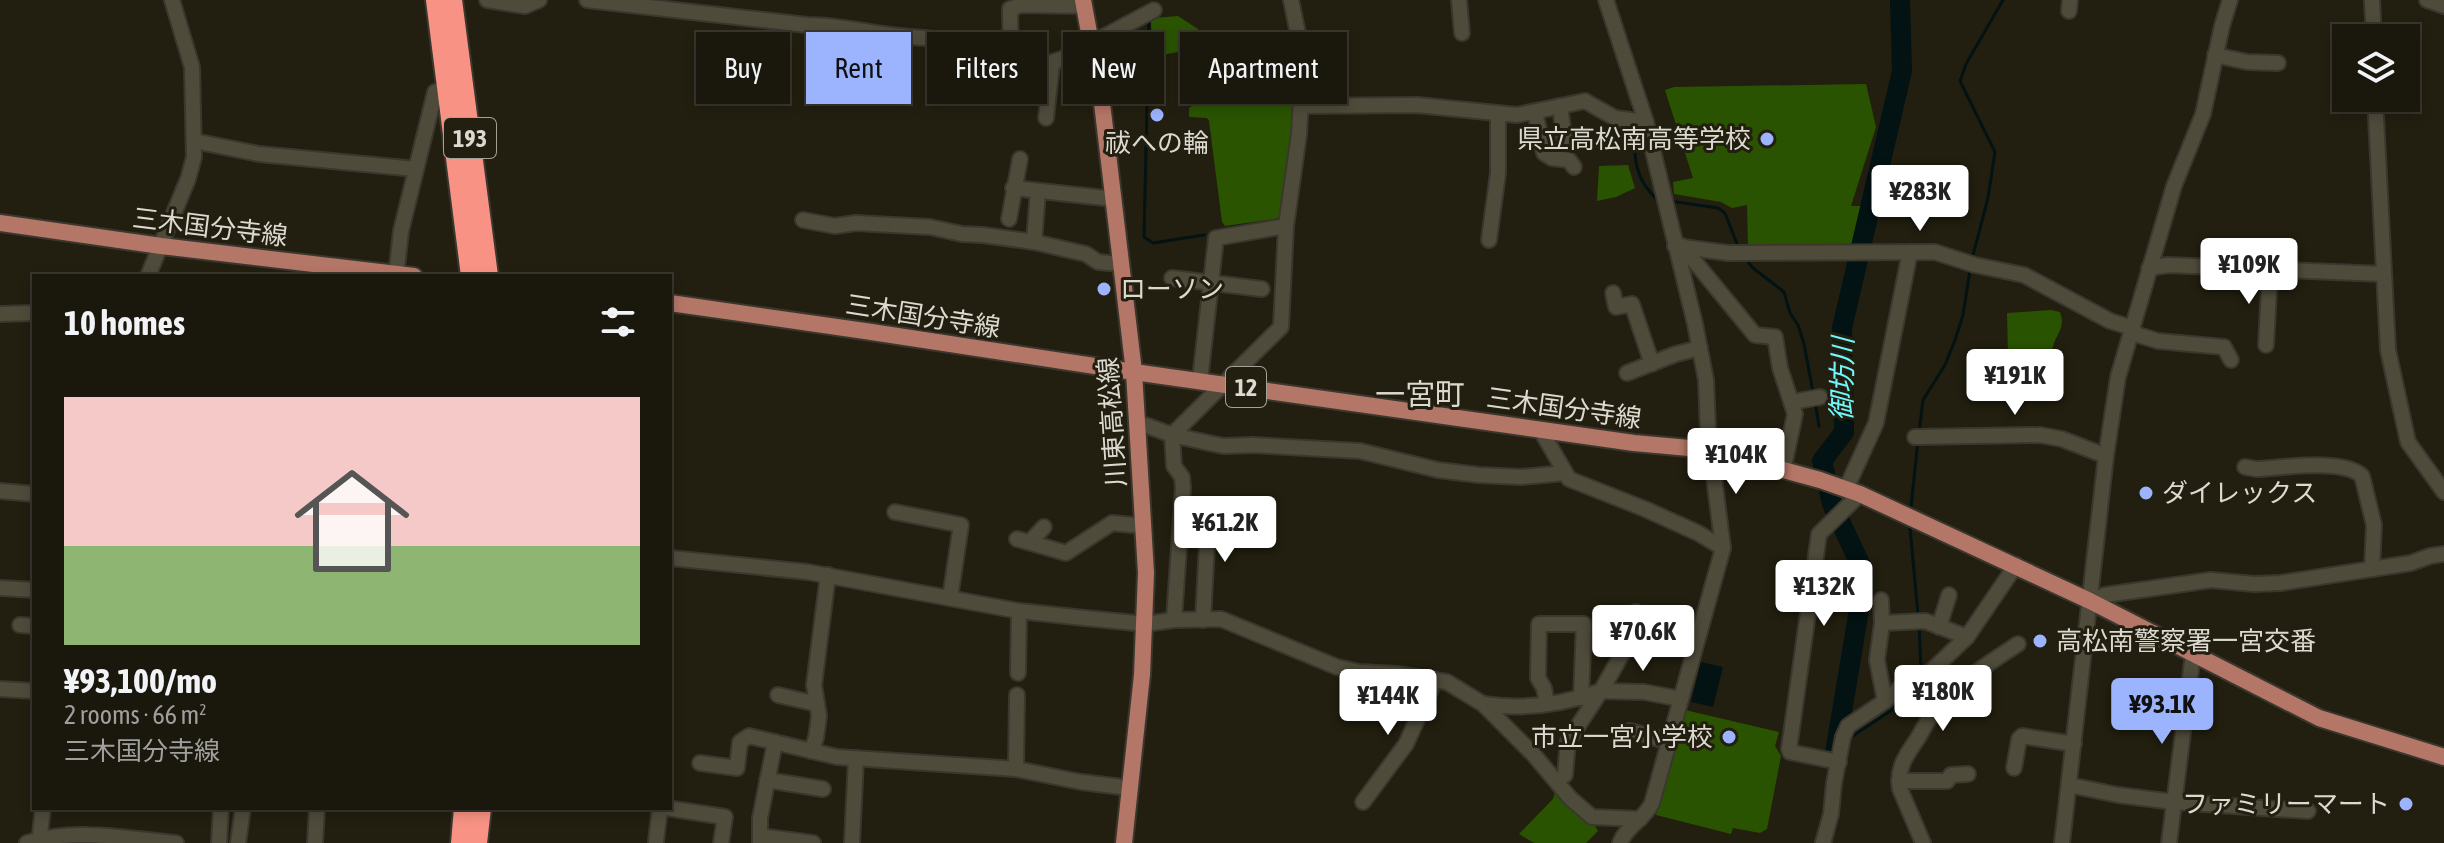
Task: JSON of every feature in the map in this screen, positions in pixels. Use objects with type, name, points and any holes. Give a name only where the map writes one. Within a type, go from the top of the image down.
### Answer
[{"type":"highway","name":"193","points":[[436,0],[471,274]]},
{"type":"highway","name":"193","points":[[452,0],[488,274]]},
{"type":"highway","points":[[461,843],[464,810]]},
{"type":"highway","points":[[477,843],[481,810]]},
{"type":"main road","name":"川東高松線","points":[[1083,3],[1090,32]]},
{"type":"main road","name":"川東高松線","points":[[1101,104],[1134,372],[1146,573],[1142,675],[1124,843]]},
{"type":"main road","name":"三木国分寺線","points":[[0,223],[299,269],[380,274]]},
{"type":"main road","name":"三木国分寺線","points":[[672,303],[1634,443],[1711,450],[1841,487],[2016,565],[2319,718],[2444,757]]},
{"type":"street","points":[[149,274],[194,157],[192,67],[172,0]]},
{"type":"street","points":[[487,0],[525,6],[539,0]]},
{"type":"street","points":[[587,0],[927,38]]},
{"type":"street","points":[[1174,620],[1183,488],[1182,477],[1174,466],[1172,435],[1281,327],[1286,226],[1302,84],[1307,77],[1291,0]]},
{"type":"street","points":[[1459,0],[1462,33]]},
{"type":"street","points":[[1606,0],[1646,122],[1700,348],[1723,548],[1652,803],[1647,813],[1629,827],[1620,843]]},
{"type":"street","points":[[2062,843],[2106,456],[2118,377],[2174,186],[2203,114],[2230,0]]},
{"type":"street","points":[[2372,0],[2373,24]]},
{"type":"street","points":[[2427,0],[2444,6]]},
{"type":"street","points":[[1010,32],[1010,9],[1021,5],[1083,3]]},
{"type":"street","points":[[1113,32],[1154,10]]},
{"type":"street","points":[[2215,55],[2247,62],[2278,63]]},
{"type":"street","points":[[1047,65],[1063,58]]},
{"type":"street","points":[[1046,118],[1052,64]]},
{"type":"street","points":[[396,274],[401,231],[435,92],[447,88]]},
{"type":"street","points":[[1301,106],[1417,105],[1498,114],[1535,112],[1585,101],[1615,118],[1646,122]]},
{"type":"street","points":[[1560,106],[1565,144]]},
{"type":"street","points":[[1535,112],[1544,153],[1552,158],[1569,160],[1574,167]]},
{"type":"street","points":[[2376,112],[2388,350],[2408,442],[2444,492]]},
{"type":"street","points":[[1489,240],[1498,173],[1498,114]]},
{"type":"street","points":[[194,141],[259,154],[416,169]]},
{"type":"street","points":[[1009,219],[1020,159]]},
{"type":"street","points":[[1013,188],[1114,199]]},
{"type":"street","points":[[1034,242],[1038,191]]},
{"type":"street","points":[[803,220],[835,226],[856,223],[930,227],[1034,242],[1086,254],[1098,262],[1121,264]]},
{"type":"street","points":[[1200,380],[1216,238],[1286,226]]},
{"type":"street","points":[[1678,246],[1728,253],[1942,253],[1972,264],[2024,275],[2110,321],[2158,341],[2224,347],[2231,360]]},
{"type":"street","points":[[1678,246],[1755,335],[1775,337],[1780,368],[1795,414],[1783,470]]},
{"type":"street","points":[[1835,761],[1790,752],[1789,749],[1819,534],[1835,519],[1841,487],[1876,423],[1910,252]]},
{"type":"street","points":[[2149,268],[2168,265],[2383,274]]},
{"type":"street","points":[[2266,345],[2270,270]]},
{"type":"street","points":[[1172,278],[1262,289]]},
{"type":"street","points":[[1613,293],[1616,307],[1632,304],[1652,364]]},
{"type":"street","points":[[0,314],[32,313]]},
{"type":"street","points":[[1627,373],[1700,348]]},
{"type":"street","points":[[1792,402],[1820,397]]},
{"type":"street","points":[[1138,425],[1223,446],[1360,451],[1438,470],[1479,475],[1521,477],[1565,473]]},
{"type":"street","points":[[1540,429],[1569,479],[1645,509],[1723,548]]},
{"type":"street","points":[[1915,437],[2040,435],[2062,439],[2106,456]]},
{"type":"street","points":[[2245,467],[2334,466],[2356,471],[2362,476],[2374,525],[2372,569]]},
{"type":"street","points":[[0,491],[32,494]]},
{"type":"street","points":[[1203,620],[1209,506]]},
{"type":"street","points":[[895,512],[961,525],[950,598]]},
{"type":"street","points":[[1044,527],[1024,540],[1066,553],[1088,530],[1112,523],[1143,526]]},
{"type":"street","points":[[2090,601],[2105,595],[2211,580],[2280,583],[2411,563],[2444,554]]},
{"type":"street","points":[[672,558],[828,575],[1019,611],[1145,624],[1221,619],[1337,667],[1447,682],[1483,704],[1534,755],[1570,798],[1592,817],[1640,819]]},
{"type":"street","points":[[1823,843],[1831,814],[1835,761],[1848,726],[1885,701],[1913,676],[1926,676],[1967,637],[2016,565]]},
{"type":"street","points":[[811,751],[819,716],[814,685],[828,575]]},
{"type":"street","points":[[0,588],[32,590]]},
{"type":"street","points":[[1939,627],[1949,595]]},
{"type":"street","points":[[1881,600],[1882,623],[1877,660],[1885,701]]},
{"type":"street","points":[[1018,673],[1019,611]]},
{"type":"street","points":[[1565,775],[1568,741],[1622,654],[1636,612]]},
{"type":"street","points":[[1882,623],[1925,621],[1967,637]]},
{"type":"street","points":[[1547,704],[1538,678],[1539,624],[1584,624],[1581,698]]},
{"type":"street","points":[[1923,843],[1899,781],[1903,759],[1946,698],[2018,644]]},
{"type":"street","points":[[2169,843],[2193,654]]},
{"type":"street","points":[[1363,802],[1406,744],[1433,679]]},
{"type":"street","points":[[0,689],[32,691]]},
{"type":"street","points":[[1483,704],[1547,704],[1601,691],[1644,692],[1681,699]]},
{"type":"street","points":[[778,695],[817,704]]},
{"type":"street","points":[[1016,769],[1017,695]]},
{"type":"street","points":[[1630,731],[1670,742]]},
{"type":"street","points":[[700,763],[737,768],[740,742],[749,736],[856,758],[1016,769],[1130,788]]},
{"type":"street","points":[[2014,768],[2022,736],[2074,744]]},
{"type":"street","points":[[775,742],[760,818],[760,840],[813,843]]},
{"type":"street","points":[[856,758],[852,843],[861,843]]},
{"type":"street","points":[[1899,781],[1947,781],[1951,775],[1968,774]]},
{"type":"street","points":[[767,780],[823,789]]},
{"type":"street","points":[[2069,785],[2174,802],[2308,811]]},
{"type":"street","points":[[672,809],[725,817],[721,843]]},
{"type":"street","points":[[43,810],[35,842],[81,835],[176,843]]},
{"type":"street","points":[[219,843],[221,810]]},
{"type":"street","points":[[238,843],[243,810]]},
{"type":"street","points":[[315,843],[317,810]]},
{"type":"street","points":[[656,841],[660,810]]},
{"type":"green space","points":[[1178,16],[1198,32],[1180,32],[1180,52],[1164,54],[1164,32],[1151,32],[1151,20]]},
{"type":"green space","points":[[1866,84],[1876,127],[1851,206],[1864,206],[1853,247],[1748,248],[1747,205],[1732,208],[1721,202],[1674,194],[1673,182],[1693,178],[1665,90],[1674,87]]},
{"type":"green space","points":[[1295,104],[1280,218],[1225,226],[1209,121],[1207,118],[1189,117],[1192,106]]},
{"type":"green space","points":[[1628,165],[1635,188],[1597,201],[1599,166]]},
{"type":"green space","points":[[2060,312],[2062,321],[2053,347],[2049,382],[2023,382],[2024,358],[2008,356],[2007,313]]},
{"type":"green space","points":[[1685,710],[1779,732],[1775,746],[1781,756],[1767,829],[1760,833],[1733,828],[1731,834],[1656,815]]},
{"type":"green space","points":[[1557,785],[1598,831],[1586,843],[1534,843],[1519,834],[1553,799]]},
{"type":"shaded area","points":[[1701,662],[1723,667],[1713,707],[1691,702]]},
{"type":"waterway","name":"御坊川","points":[[1835,753],[1863,570],[1832,504],[1822,461],[1844,432],[1842,328],[1902,71],[1900,0]]},
{"type":"waterway","points":[[1972,259],[1988,198],[1995,152],[1960,81],[1966,64],[2003,0]]},
{"type":"waterway","points":[[1149,20],[1144,237],[1153,243],[1204,235]]},
{"type":"waterway","points":[[1632,101],[1634,115]]},
{"type":"waterway","points":[[1635,129],[1637,168],[1644,185],[1658,200]]},
{"type":"waterway","points":[[1670,201],[1718,208],[1725,213],[1739,249]]},
{"type":"waterway","points":[[1226,229],[1248,225]]},
{"type":"waterway","points":[[1745,258],[1784,292],[1804,344],[1813,392]]},
{"type":"waterway","points":[[1919,433],[1923,400],[1945,365],[1963,315],[1970,270]]},
{"type":"waterway","points":[[1815,401],[1819,426]]},
{"type":"waterway","points":[[1911,507],[1918,440]]},
{"type":"waterway","points":[[1910,528],[1918,615]]},
{"type":"waterway","points":[[1919,625],[1921,669]]},
{"type":"waterway","points":[[1851,737],[1921,687]]},
{"type":"place","name":"祓への輪","points":[[1157,115]]},
{"type":"place","name":"県立高松南高等学校","points":[[1767,139]]},
{"type":"place","name":"ローソン","points":[[1104,289]]},
{"type":"place","name":"ダイレックス","points":[[2146,493]]},
{"type":"place","name":"高松南警察署一宮交番","points":[[2040,641]]},
{"type":"place","name":"市立一宮小学校","points":[[1729,737]]},
{"type":"place","name":"ファミリーマート","points":[[2406,804]]},
{"type":"district","name":"一宮町","points":[[1420,394]]}]
